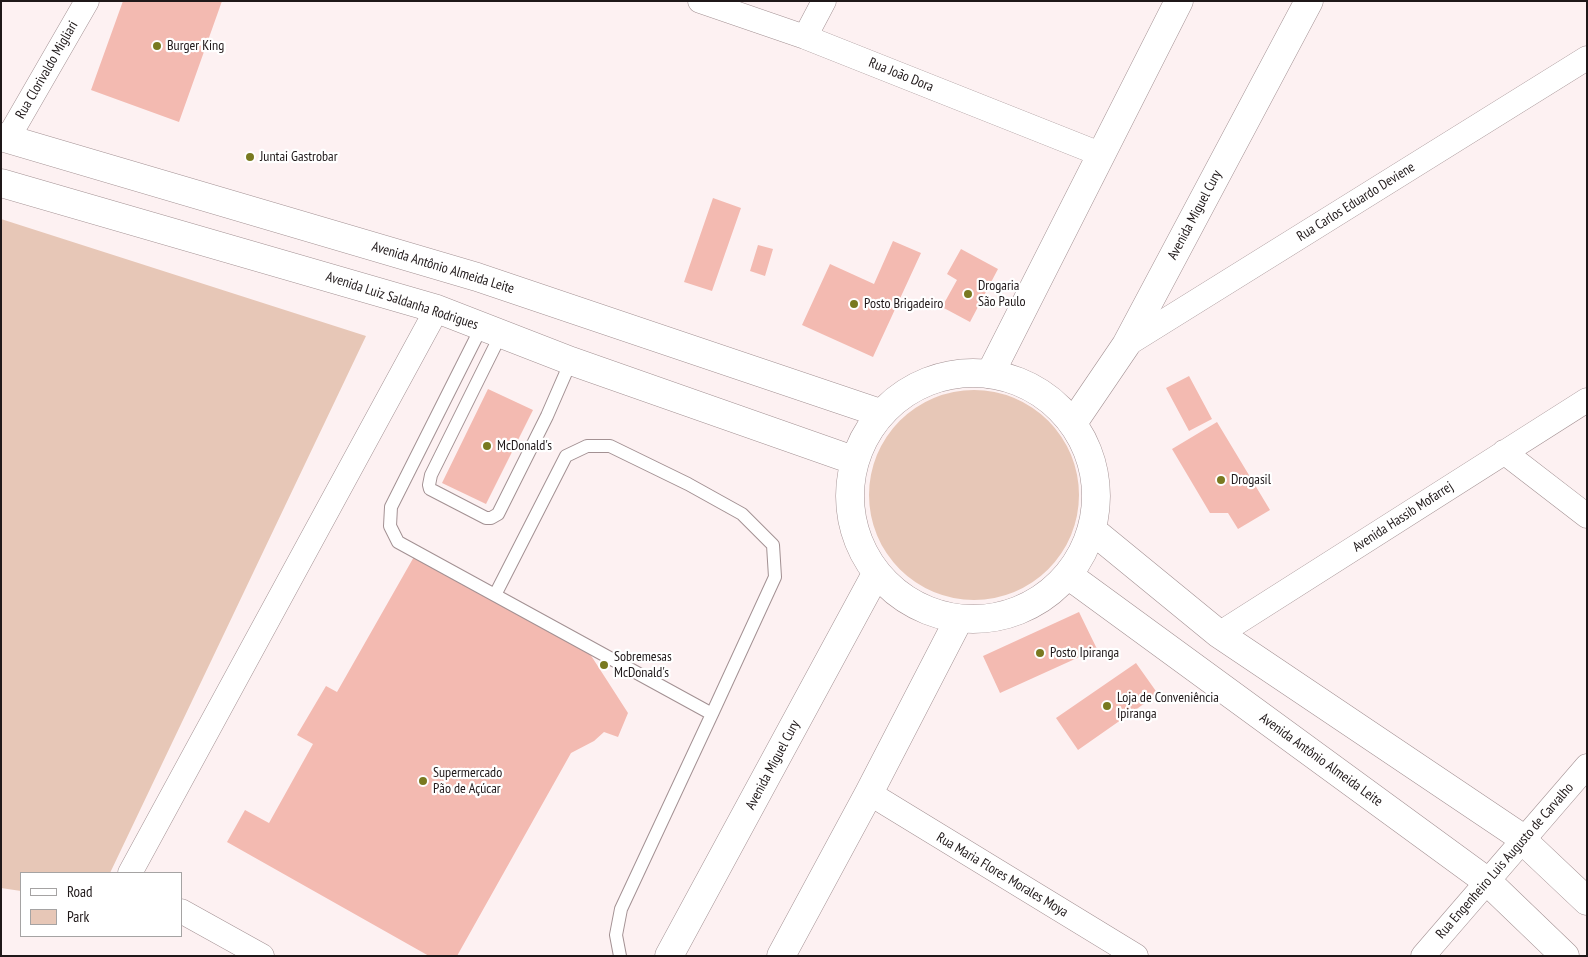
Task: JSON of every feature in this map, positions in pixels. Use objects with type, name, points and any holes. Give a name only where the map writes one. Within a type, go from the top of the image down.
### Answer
[{"type":"main road","points":[[990,374],[1179,1]]},
{"type":"main road","name":"Avenida Miguel Cury","points":[[1073,423],[1126,345],[1308,1]]},
{"type":"main road","name":"Avenida Antônio Almeida Leite","points":[[4,137],[477,277],[880,413]]},
{"type":"main road","name":"Avenida Luiz Saldanha Rodrigues","points":[[1,183],[437,309],[571,361],[853,460]]},
{"type":"main road","points":[[950,374],[990,374],[1022,383],[1050,399],[1073,423],[1090,457],[1097,493],[1092,530],[1082,554],[1068,575],[1037,602],[1015,611],[1000,617],[959,619],[928,611],[899,596],[876,574],[857,542],[849,505],[853,460],[862,439],[880,413],[912,388],[950,374]]},
{"type":"main road","points":[[1092,530],[1219,634],[1514,833],[1587,901]]},
{"type":"main road","name":"Avenida Miguel Cury","points":[[669,956],[876,574]]},
{"type":"main road","name":"Avenida Antônio Almeida Leite","points":[[1068,575],[1488,882],[1565,956]]},
{"type":"main road","points":[[781,956],[869,793],[959,619]]},
{"type":"street","name":"Rua Clorivaldo Migliari","points":[[4,137],[87,1]]},
{"type":"street","name":"Rua João Dora","points":[[700,1],[805,37],[1100,154]]},
{"type":"street","points":[[805,37],[824,1]]},
{"type":"street","name":"Rua Carlos Eduardo Deviene","points":[[1126,345],[1587,58]]},
{"type":"street","points":[[131,872],[437,309]]},
{"type":"street","name":"Avenida Hassib Mofarrej","points":[[1219,634],[1587,400]]},
{"type":"street","points":[[1504,452],[1587,516]]},
{"type":"street","name":"Rua Engenheiro Luis Augusto de Carvalho","points":[[1424,956],[1587,766]]},
{"type":"street","name":"Rua Maria Flores Morales Moya","points":[[869,793],[1136,956]]},
{"type":"street","points":[[182,911],[262,956]]},
{"type":"lane","points":[[492,330],[431,475],[429,485],[430,489],[486,518],[491,518],[498,514],[547,416],[571,361]]},
{"type":"lane","points":[[492,330],[391,507],[390,526],[398,542],[712,714]]},
{"type":"lane","points":[[495,595],[566,456],[587,446],[610,446],[688,484],[742,514],[773,545],[774,577],[621,909],[616,935],[620,956]]},
{"type":"green space","points":[[1,219],[366,336],[110,872],[20,872],[20,891],[1,888]]},
{"type":"green space","points":[[964,390],[984,390],[1005,394],[1024,402],[1041,414],[1055,428],[1067,445],[1075,464],[1079,495],[1075,526],[1067,545],[1055,562],[1041,576],[1024,588],[1005,596],[984,600],[964,600],[943,596],[924,588],[907,576],[893,562],[881,545],[873,526],[869,505],[869,485],[873,464],[881,445],[893,428],[907,414],[924,402],[943,394]]},
{"type":"building","name":"Burger King","points":[[123,1],[222,1],[179,122],[91,90]]},
{"type":"building","points":[[713,198],[741,208],[712,291],[684,282]]},
{"type":"building","name":"Posto Brigadeiro","points":[[893,241],[921,253],[873,357],[802,325],[830,264],[874,284]]},
{"type":"building","points":[[758,245],[773,249],[765,276],[750,271]]},
{"type":"building","name":"Drogaria São Paulo","points":[[961,249],[998,269],[970,322],[942,307],[957,280],[947,274]]},
{"type":"building","points":[[1189,376],[1212,419],[1189,431],[1166,388]]},
{"type":"building","name":"McDonald's","points":[[488,389],[533,410],[486,504],[442,483]]},
{"type":"building","name":"Drogasil","points":[[1217,422],[1270,510],[1238,529],[1228,513],[1210,513],[1172,449]]},
{"type":"building","name":"Supermercado Pão de Açúcar","points":[[415,555],[590,654],[628,713],[618,737],[604,732],[594,741],[571,753],[457,956],[429,956],[227,842],[245,810],[269,823],[313,744],[297,735],[326,686],[337,692]]},
{"type":"building","name":"Posto Ipiranga","points":[[1079,612],[1097,649],[1000,693],[983,656]]},
{"type":"building","name":"Loja de Conveniência Ipiranga","points":[[1136,663],[1158,694],[1078,750],[1056,718]]},
{"type":"place","name":"Burger King","points":[[157,46]]},
{"type":"place","name":"Juntai Gastrobar","points":[[250,157]]},
{"type":"place","name":"Drogaria São Paulo","points":[[968,294]]},
{"type":"place","name":"Posto Brigadeiro","points":[[854,304]]},
{"type":"place","name":"McDonald's","points":[[487,446]]},
{"type":"place","name":"Drogasil","points":[[1221,480]]},
{"type":"place","name":"Posto Ipiranga","points":[[1040,653]]},
{"type":"place","name":"Sobremesas McDonald's","points":[[604,665]]},
{"type":"place","name":"Loja de Conveniência Ipiranga","points":[[1107,706]]},
{"type":"place","name":"Supermercado Pão de Açúcar","points":[[423,781]]}]
